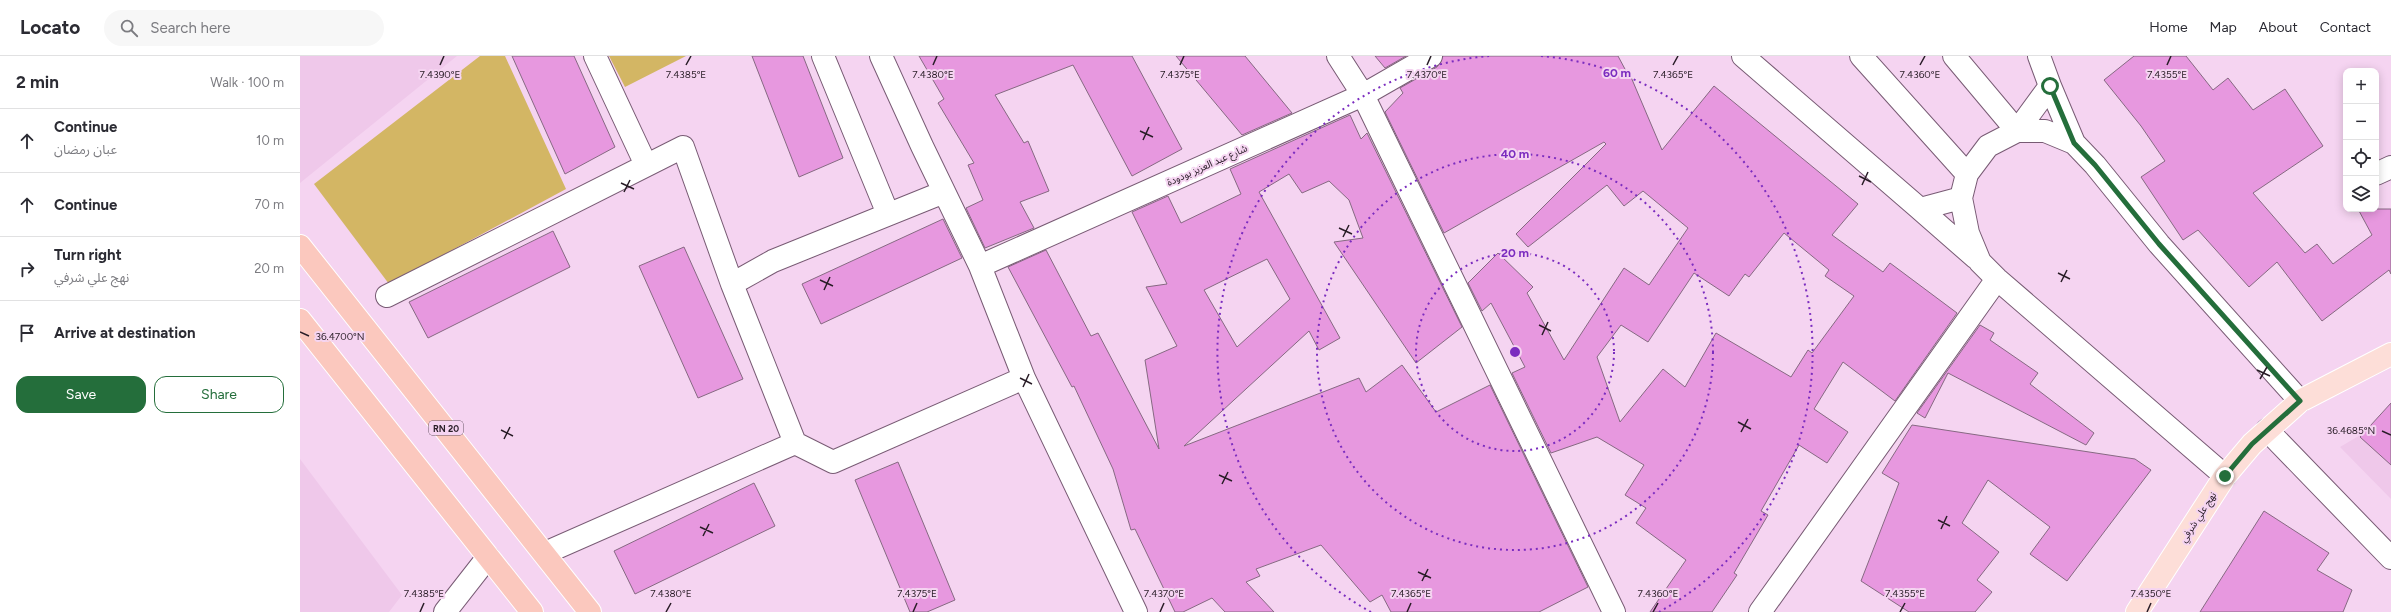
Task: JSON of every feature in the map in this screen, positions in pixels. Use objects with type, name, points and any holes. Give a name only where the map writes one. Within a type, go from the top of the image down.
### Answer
[{"type":"highway","name":"RN 20","points":[[300,246],[545,553],[590,612]]},
{"type":"highway","points":[[300,320],[532,612]]},
{"type":"main road","name":"نهج علي شرفي","points":[[2137,612],[2225,476],[2252,444],[2300,401],[2391,354]]},
{"type":"street","points":[[595,56],[646,165]]},
{"type":"street","points":[[823,56],[888,214]]},
{"type":"street","points":[[881,56],[980,266],[1024,378],[1136,612]]},
{"type":"street","points":[[1338,56],[1363,95],[1614,612]]},
{"type":"street","name":"شارع عبد العزيز بودودة","points":[[980,266],[1363,95],[1431,56]]},
{"type":"street","points":[[1743,56],[1920,209],[1997,279],[2225,476]]},
{"type":"street","points":[[1861,56],[1967,174]]},
{"type":"street","points":[[1954,56],[2017,131],[2045,131],[2074,143]]},
{"type":"street","points":[[2039,56],[2074,143],[2095,165],[2159,244],[2300,401]]},
{"type":"street","points":[[1980,262],[1968,233],[1961,198],[1967,174],[1988,146],[2017,131],[2050,86]]},
{"type":"street","points":[[387,296],[683,147],[732,284],[795,443],[833,462],[1024,378]]},
{"type":"street","points":[[2379,173],[2391,168]]},
{"type":"street","points":[[732,284],[773,261],[944,192]]},
{"type":"street","points":[[1920,209],[1961,198]]},
{"type":"street","points":[[1760,612],[1997,279]]},
{"type":"street","points":[[2267,430],[2391,558]]},
{"type":"street","points":[[545,553],[795,443]]},
{"type":"street","points":[[445,612],[488,557]]},
{"type":"shaded area","points":[[300,56],[457,56],[300,183]]},
{"type":"shaded area","points":[[480,56],[505,56],[566,189],[389,284],[314,184]]},
{"type":"shaded area","points":[[609,56],[686,56],[625,87]]},
{"type":"shaded area","points":[[2391,417],[2391,499],[2340,447]]},
{"type":"shaded area","points":[[300,459],[402,595],[389,612],[300,612]]},
{"type":"building","points":[[512,56],[574,56],[615,147],[565,174]]},
{"type":"building","points":[[752,56],[803,56],[843,158],[799,177]]},
{"type":"building","points":[[919,56],[1132,56],[1182,149],[1132,176],[1073,65],[995,95],[1024,143],[1028,141],[1049,191],[1020,202],[1034,228],[985,248],[966,208],[983,200],[968,165],[974,163],[938,103],[944,99]]},
{"type":"building","points":[[1176,56],[1245,56],[1292,113],[1242,135]]},
{"type":"building","points":[[1375,56],[1406,56],[1385,68]]},
{"type":"building","points":[[1443,56],[1618,56],[1626,71],[1628,70],[1662,150],[1714,86],[1858,204],[1832,235],[1883,272],[1890,263],[1957,313],[1895,401],[1843,362],[1814,409],[1848,432],[1827,463],[1799,445],[1761,511],[1768,515],[1734,573],[1737,575],[1712,612],[1650,612],[1686,560],[1636,523],[1646,508],[1625,495],[1644,465],[1597,437],[1551,453],[1512,373],[1525,367],[1491,303],[1482,311],[1468,283],[1498,253],[1533,287],[1527,293],[1564,360],[1624,268],[1649,285],[1688,228],[1643,191],[1624,206],[1607,185],[1528,247],[1516,234],[1606,144],[1604,142],[1444,233],[1385,112],[1403,93],[1400,88],[1437,67]],"holes":[[[1784,233],[1829,270],[1825,276],[1854,296],[1812,353],[1808,350],[1791,377],[1716,333],[1685,387],[1663,369],[1620,422],[1597,357],[1621,325],[1648,342],[1694,273],[1729,296],[1745,274],[1749,277]]]},
{"type":"building","points":[[2134,56],[2186,56],[2213,90],[2228,78],[2253,110],[2285,89],[2323,146],[2253,193],[2305,253],[2317,244],[2333,264],[2372,235],[2360,212],[2379,212],[2379,209],[2391,209],[2391,274],[2389,270],[2322,321],[2277,262],[2249,287],[2198,230],[2183,240],[2141,177],[2165,161],[2141,126],[2104,80]]},
{"type":"building","points":[[1350,115],[1361,139],[1367,133],[1462,327],[1416,363],[1334,242],[1363,238],[1349,200],[1329,181],[1302,193],[1289,174],[1259,192],[1340,338],[1319,350],[1309,331],[1184,446],[1359,378],[1366,392],[1402,365],[1436,412],[1490,385],[1588,587],[1539,612],[1391,612],[1382,595],[1370,602],[1321,545],[1256,569],[1260,576],[1246,582],[1274,612],[1225,612],[1212,598],[1183,612],[1175,612],[1135,529],[1131,530],[1113,469],[1074,386],[1072,387],[1008,267],[1046,250],[1091,336],[1098,333],[1159,449],[1145,360],[1177,346],[1146,287],[1167,284],[1132,212],[1168,196],[1181,223],[1241,194],[1230,169]],"holes":[[[1267,259],[1290,299],[1237,347],[1204,290]]]},
{"type":"building","points":[[943,219],[962,258],[821,324],[802,284]]},
{"type":"building","points":[[553,231],[570,267],[428,338],[409,302]]},
{"type":"building","points":[[684,247],[743,379],[698,398],[639,266]]},
{"type":"building","points":[[1980,325],[1994,333],[1990,340],[2038,373],[2030,384],[2094,433],[2086,445],[1948,373],[1925,418],[1917,413]]},
{"type":"building","points":[[2391,403],[2391,465],[2360,437]]},
{"type":"building","points":[[1912,425],[2135,459],[2151,470],[2067,581],[2030,554],[2050,527],[1988,480],[1962,523],[1999,552],[1977,580],[1992,592],[1975,612],[1909,612],[1861,581],[1899,483],[1882,473]]},
{"type":"building","points":[[898,462],[955,600],[927,612],[910,612],[855,480]]},
{"type":"building","points":[[754,483],[775,526],[635,594],[614,551]]},
{"type":"building","points":[[2264,511],[2329,553],[2317,570],[2352,590],[2343,612],[2200,612]]},
{"type":"route","points":[[2050,86],[2074,143],[2095,165],[2159,244],[2300,401],[2252,444],[2225,476]]}]
